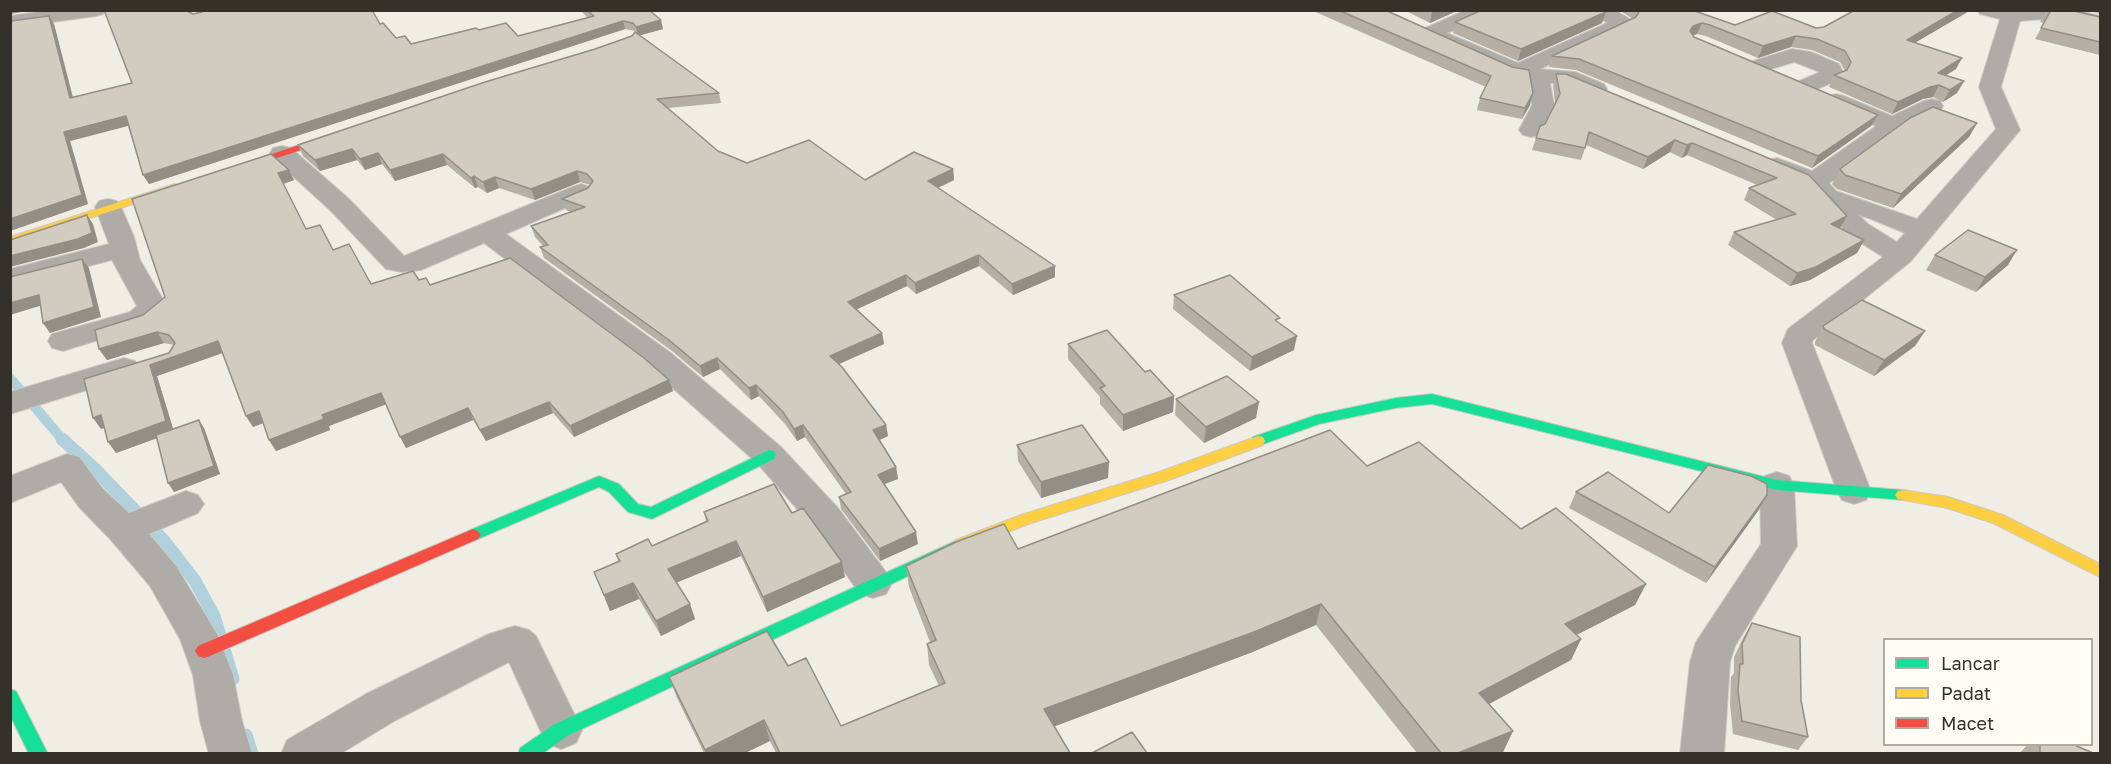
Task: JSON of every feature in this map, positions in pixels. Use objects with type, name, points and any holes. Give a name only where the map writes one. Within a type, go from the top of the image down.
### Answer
[{"type":"street","points":[[10,22],[96,10]]},
{"type":"street","points":[[1430,33],[1484,10]]},
{"type":"street","points":[[1528,74],[1623,23],[1598,10]]},
{"type":"street","points":[[1854,490],[1797,343],[1799,336],[1900,256],[1989,149],[2008,130],[1990,87],[1993,72],[2002,53],[1999,13],[2057,12],[2100,22]]},
{"type":"street","points":[[1409,24],[1528,74],[1567,77],[1620,99]]},
{"type":"street","points":[[1805,87],[1833,74],[1832,69],[1792,55],[1748,62],[1805,87],[1893,125]]},
{"type":"street","points":[[1528,74],[1543,105],[1531,130]]},
{"type":"street","points":[[1822,189],[1836,168],[1893,125],[1932,106]]},
{"type":"street","points":[[216,174],[352,130]]},
{"type":"street","points":[[282,153],[340,205],[396,263],[411,264],[581,192]]},
{"type":"street","points":[[1760,159],[1822,189],[1921,230]]},
{"type":"street","points":[[10,241],[108,207],[188,183]]},
{"type":"street","points":[[1822,189],[1859,230],[1900,256]]},
{"type":"street","points":[[63,341],[140,318],[151,311],[153,305],[133,273],[108,207]]},
{"type":"street","points":[[486,232],[660,360],[769,455],[825,517],[873,583]]},
{"type":"street","points":[[10,278],[123,249]]},
{"type":"street","points":[[10,403],[154,359]]},
{"type":"street","points":[[527,753],[561,730],[943,551],[1026,519],[1164,476],[1316,420],[1396,403],[1432,399],[1777,485],[1854,490],[1948,503],[1998,519],[2100,571]]},
{"type":"street","points":[[204,651],[599,481],[614,488],[633,508],[652,513],[769,455]]},
{"type":"street","points":[[10,490],[67,466],[91,498],[130,527],[173,590],[204,651],[213,675],[221,721],[231,753]]},
{"type":"street","points":[[1702,753],[1709,672],[1716,642],[1779,546],[1777,485]]},
{"type":"street","points":[[130,527],[186,504]]},
{"type":"street","points":[[302,753],[381,707],[515,642],[522,648],[561,730]]},
{"type":"street","points":[[10,696],[39,753]]},
{"type":"building","points":[[104,10],[185,10],[193,14],[203,10],[372,10],[380,24],[383,23],[396,38],[405,36],[411,44],[506,23],[518,36],[594,16],[587,10],[649,10],[661,20],[636,27],[633,23],[623,21],[143,175],[126,116],[64,132],[82,195],[10,219],[10,21],[49,16],[70,98],[132,83]]},
{"type":"building","points":[[1338,10],[1385,10],[1512,67],[1529,70],[1533,93],[1525,108],[1480,98],[1491,76]]},
{"type":"building","points":[[1482,10],[1604,10],[1606,12],[1521,49],[1455,22]]},
{"type":"building","points":[[1638,10],[1692,10],[1735,25],[1772,11],[1816,28],[1824,27],[1855,10],[1958,10],[1907,40],[1962,58],[1938,73],[1964,81],[1950,90],[1939,85],[1930,87],[1898,102],[1834,75],[1847,70],[1851,62],[1845,51],[1817,39],[1796,36],[1763,46],[1710,25],[1702,23],[1693,26],[1690,31],[1694,37],[1878,115],[1818,156],[1579,59],[1552,56],[1636,17]]},
{"type":"building","points":[[2069,10],[2100,17],[2100,42],[2041,28],[2050,12],[2046,11]]},
{"type":"building","points":[[635,32],[719,93],[657,99],[718,151],[747,163],[809,140],[865,180],[914,152],[953,169],[928,181],[1055,266],[1012,284],[979,255],[915,283],[906,275],[848,302],[882,333],[830,356],[842,367],[886,425],[873,430],[896,467],[878,475],[916,532],[879,549],[839,497],[851,492],[803,425],[794,429],[783,412],[756,385],[749,388],[717,358],[700,366],[669,340],[540,247],[548,245],[531,226],[585,207],[562,199],[588,188],[593,181],[587,174],[577,171],[531,189],[495,177],[483,182],[474,176],[471,178],[443,154],[390,170],[378,153],[360,159],[352,149],[315,160],[298,145],[485,82],[595,49],[632,36]]},
{"type":"building","points":[[1556,74],[1566,74],[1809,175],[1847,216],[1831,224],[1864,240],[1816,267],[1797,273],[1734,232],[1796,214],[1749,188],[1777,178],[1692,143],[1687,145],[1675,140],[1648,157],[1589,132],[1585,148],[1536,138],[1540,126],[1545,124],[1560,94]]},
{"type":"building","points":[[1933,107],[1977,123],[1901,194],[1845,175],[1840,169],[1910,118]]},
{"type":"building","points":[[271,154],[289,170],[278,173],[306,229],[320,225],[333,250],[349,244],[371,284],[413,271],[419,280],[426,278],[430,285],[510,258],[644,358],[669,380],[570,426],[549,402],[480,430],[468,408],[400,437],[381,393],[322,415],[324,419],[269,440],[259,411],[246,416],[218,341],[150,365],[166,421],[108,442],[101,415],[93,418],[84,379],[169,353],[175,343],[169,335],[157,332],[99,349],[95,330],[143,315],[165,297],[132,199]]},
{"type":"building","points":[[87,215],[92,233],[78,239],[10,256],[10,240]]},
{"type":"building","points":[[1968,230],[2017,250],[1985,277],[1935,255]]},
{"type":"building","points":[[82,259],[94,307],[43,323],[39,295],[10,303],[10,277]]},
{"type":"building","points":[[1230,275],[1280,318],[1275,320],[1297,336],[1252,357],[1174,295]]},
{"type":"building","points":[[1862,300],[1925,331],[1884,360],[1824,329],[1823,326]]},
{"type":"building","points":[[1107,330],[1145,372],[1150,370],[1174,396],[1123,415],[1100,388],[1105,386],[1068,344]]},
{"type":"building","points":[[1227,376],[1259,402],[1206,427],[1176,399]]},
{"type":"building","points":[[199,420],[214,466],[168,483],[156,435]]},
{"type":"building","points":[[1082,425],[1109,462],[1041,482],[1017,445]]},
{"type":"building","points":[[1330,430],[1367,466],[1419,442],[1521,529],[1556,508],[1646,584],[1565,624],[1581,639],[1479,693],[1513,731],[1458,753],[1441,753],[1321,604],[1254,632],[1044,709],[1070,753],[780,753],[764,720],[705,750],[669,677],[767,631],[788,666],[806,658],[841,726],[945,683],[927,644],[936,640],[906,566],[956,542],[1004,524],[1018,549]]},
{"type":"building","points":[[1708,465],[1751,476],[1767,484],[1767,495],[1715,567],[1576,492],[1608,472],[1669,513]]},
{"type":"building","points":[[774,484],[792,513],[803,508],[842,562],[763,597],[736,541],[668,569],[690,604],[656,621],[633,583],[604,595],[594,572],[620,561],[616,554],[648,539],[652,546],[708,521],[704,512]]},
{"type":"building","points":[[1752,623],[1800,637],[1801,700],[1808,737],[1742,721],[1738,691],[1740,664],[1743,664],[1742,644]]},
{"type":"building","points":[[1132,732],[1147,753],[1092,753]]},
{"type":"building","points":[[2040,746],[2077,746],[2093,753],[2040,753]]},
{"type":"waterway","points":[[10,378],[63,440]]},
{"type":"waterway","points":[[63,440],[95,469],[165,542],[195,581],[214,616],[233,679]]},
{"type":"waterway","points":[[246,735],[252,754]]},
{"type":"traffic: fast","points":[[1258,441],[1316,420],[1396,403],[1432,399],[1777,485],[1903,495]]},
{"type":"traffic: fast","points":[[473,535],[599,481],[614,488],[633,508],[652,513],[769,455]]},
{"type":"traffic: fast","points":[[527,754],[561,730],[962,544]]},
{"type":"traffic: fast","points":[[10,696],[39,754]]},
{"type":"traffic: slow","points":[[10,241],[175,187]]},
{"type":"traffic: slow","points":[[962,544],[1026,519],[1164,476],[1258,441]]},
{"type":"traffic: slow","points":[[1903,495],[1948,503],[1998,519],[2100,571]]},
{"type":"traffic: jam","points":[[230,170],[340,134]]},
{"type":"traffic: jam","points":[[204,651],[473,535]]}]
